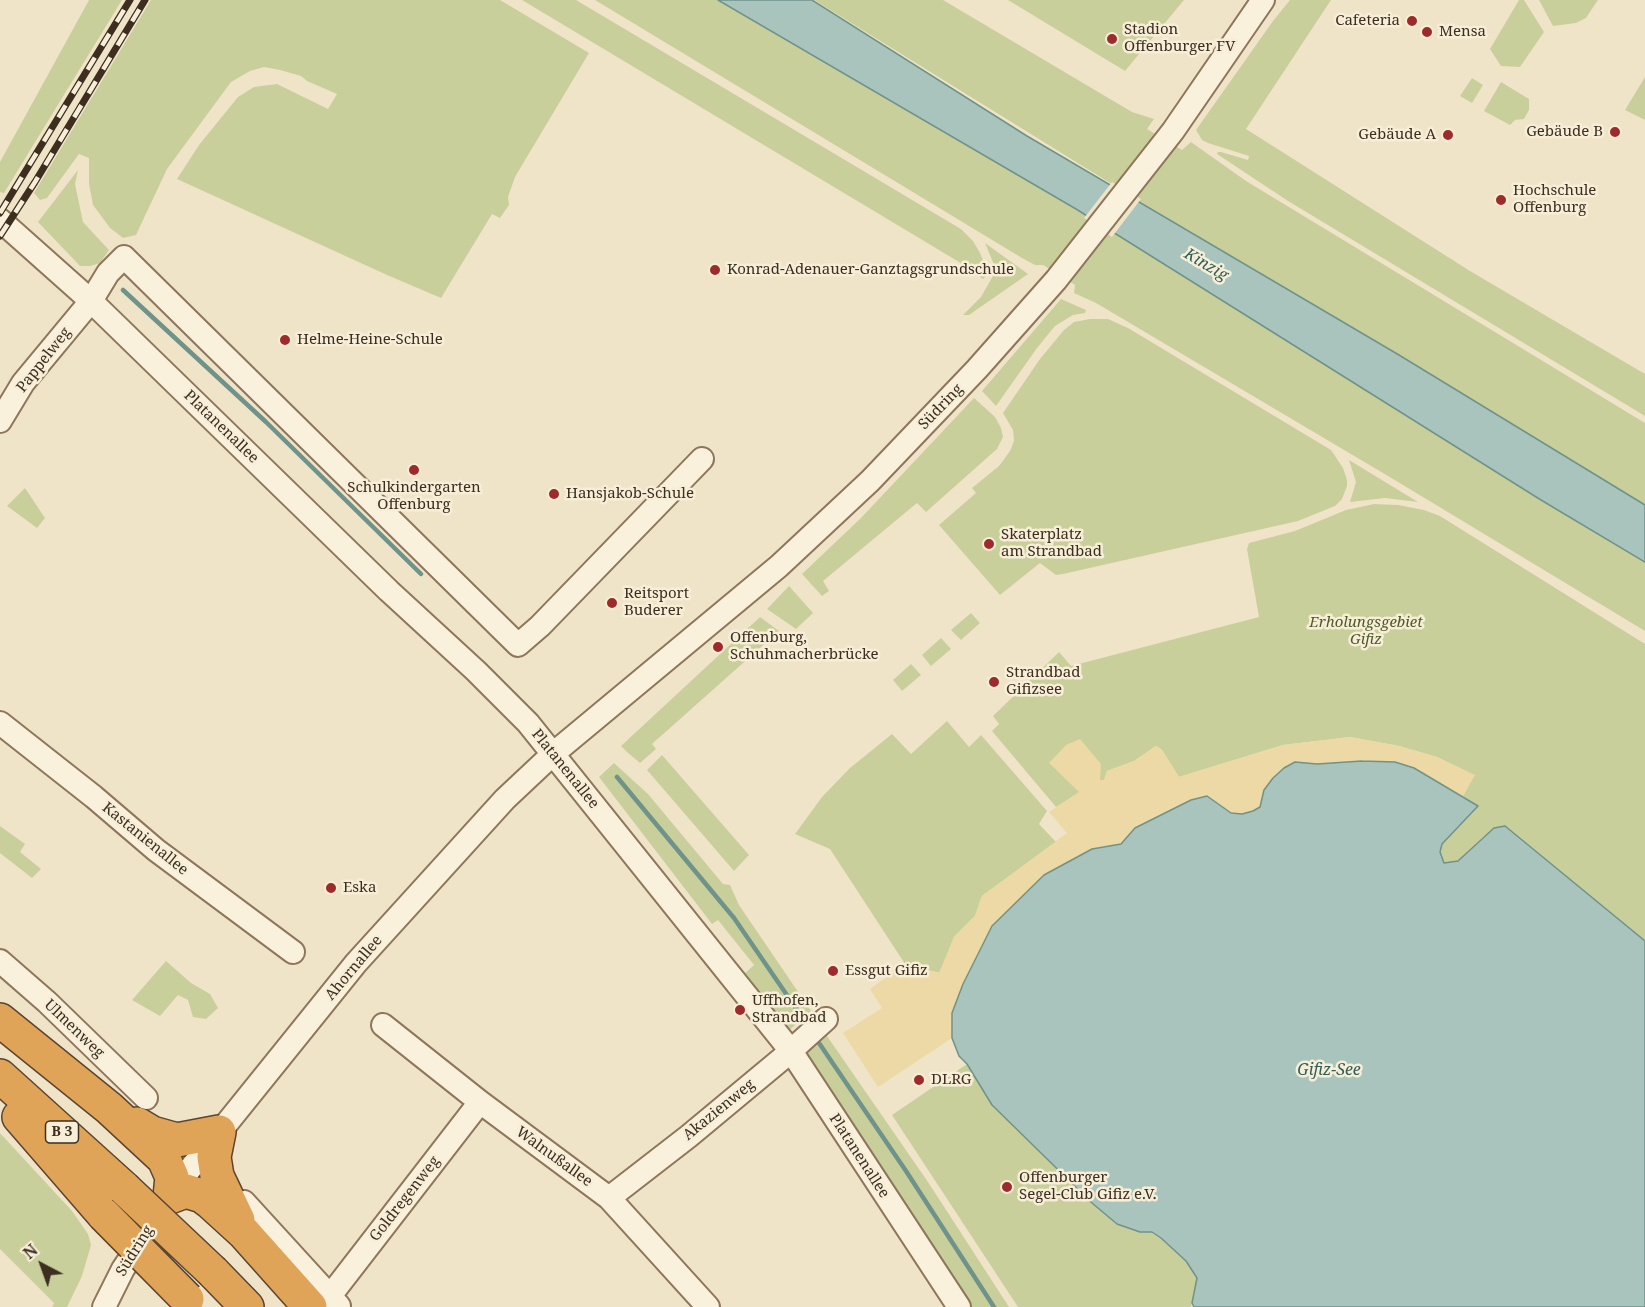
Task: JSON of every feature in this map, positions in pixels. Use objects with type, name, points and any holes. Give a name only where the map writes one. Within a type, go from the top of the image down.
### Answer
[{"type":"highway","points":[[0,1020],[109,1108],[164,1159],[172,1177],[170,1197],[186,1191],[244,1217]]},
{"type":"highway","name":"B 3","points":[[0,1076],[124,1188],[247,1307]]},
{"type":"highway","points":[[0,1096],[104,1215],[191,1303]]},
{"type":"highway","points":[[109,1108],[152,1133],[177,1140],[219,1132],[213,1157],[217,1176],[244,1217],[326,1303]]},
{"type":"street","name":"Südring","points":[[554,753],[779,566],[870,481],[952,396],[1056,280],[1173,131],[1263,0]]},
{"type":"street","name":"Platanenallee","points":[[0,220],[90,301],[389,591],[476,670],[528,723],[791,1051],[959,1307]]},
{"type":"street","points":[[90,301],[108,273],[124,257],[518,645],[540,626],[702,459]]},
{"type":"street","name":"Pappelweg","points":[[0,420],[23,383],[90,301]]},
{"type":"street","name":"Kastanienallee","points":[[0,723],[94,797],[156,850],[293,952]]},
{"type":"street","name":"Ahornallee","points":[[170,1197],[219,1132],[356,963],[504,800],[554,753]]},
{"type":"street","name":"Ulmenweg","points":[[0,961],[146,1098]]},
{"type":"street","name":"Akazienweg","points":[[609,1198],[689,1136],[826,1019]]},
{"type":"street","name":"Walnußallee","points":[[382,1025],[480,1102],[609,1198],[708,1307]]},
{"type":"street","name":"Goldregenweg","points":[[326,1303],[480,1102]]},
{"type":"street","name":"Südring","points":[[104,1307],[123,1269],[170,1197]]},
{"type":"green space","points":[[89,0],[122,0],[4,193],[0,192],[0,162]]},
{"type":"green space","points":[[151,0],[500,0],[589,53],[515,177],[508,197],[509,205],[500,218],[492,214],[441,298],[177,179],[199,145],[238,97],[254,87],[277,84],[328,109],[337,94],[301,76],[280,70],[264,67],[250,71],[231,82],[167,169],[136,235],[123,238],[110,228],[93,205],[89,184],[89,158],[79,154],[47,198],[40,200],[34,193]]},
{"type":"green space","points":[[522,0],[576,0],[961,229],[973,241],[980,253],[986,268],[985,277],[983,279],[959,262]]},
{"type":"green space","points":[[595,0],[718,0],[1076,209],[1541,500],[1645,562],[1645,631],[1096,303],[1074,293],[1075,285],[1043,265],[1035,265],[1022,258]]},
{"type":"green space","points":[[814,0],[943,0],[1132,112],[1154,119],[1147,129],[1182,150],[1191,142],[1246,181],[1645,423],[1645,505],[1399,355],[1144,204]]},
{"type":"green space","name":"Stadion Offenburger FV","points":[[1008,0],[1184,0],[1125,71]]},
{"type":"green space","points":[[1290,0],[1331,0],[1246,129],[1470,271],[1645,374],[1645,416],[1288,201],[1217,154],[1221,152],[1248,160],[1249,156],[1202,140],[1196,130]]},
{"type":"green space","points":[[1519,0],[1524,0],[1544,32],[1520,67],[1501,66],[1490,49]]},
{"type":"green space","points":[[1539,0],[1598,0],[1586,18],[1576,23],[1553,26]]},
{"type":"green space","points":[[1645,77],[1645,120],[1625,110]]},
{"type":"green space","points":[[1472,78],[1483,85],[1472,103],[1460,96]]},
{"type":"green space","points":[[1501,82],[1529,99],[1529,110],[1524,119],[1515,120],[1510,125],[1484,111]]},
{"type":"green space","points":[[78,170],[75,184],[83,222],[109,250],[100,263],[90,266],[80,266],[38,222]]},
{"type":"green space","points":[[985,243],[1028,274],[969,315],[963,315],[981,297],[994,274],[995,267]]},
{"type":"green space","points":[[1061,299],[1086,310],[1085,313],[1073,315],[1055,326],[996,406],[982,391]]},
{"type":"green space","points":[[1108,319],[1128,328],[1331,450],[1343,468],[1347,480],[1342,499],[1335,506],[1298,521],[1063,574],[1056,575],[1040,563],[1000,595],[939,525],[976,493],[972,488],[999,466],[1010,451],[1014,441],[1013,430],[1003,413],[1040,359],[1064,330],[1074,322]]},
{"type":"green space","points":[[974,398],[995,417],[1001,428],[1003,437],[997,449],[926,512],[917,503],[823,581],[829,591],[822,596],[802,574],[861,518]]},
{"type":"green space","points":[[1349,460],[1418,502],[1385,498],[1350,502],[1356,482]]},
{"type":"green space","points":[[25,488],[45,518],[37,528],[7,506]]},
{"type":"green space","name":"Erholungsgebiet Gifiz","points":[[1374,504],[1398,505],[1440,516],[1645,644],[1645,941],[1505,826],[1483,837],[1458,861],[1444,863],[1440,852],[1441,844],[1477,806],[1463,796],[1474,775],[1437,757],[1399,746],[1350,737],[1283,745],[1179,777],[1162,750],[1156,746],[1134,761],[1107,771],[1104,781],[1100,780],[1056,807],[992,731],[999,724],[993,716],[1059,652],[1071,666],[1259,617],[1247,549],[1249,543],[1295,531],[1346,510]]},
{"type":"green space","points":[[789,586],[813,613],[796,629],[767,609]]},
{"type":"green space","points":[[971,613],[980,623],[961,640],[951,630]]},
{"type":"green space","points":[[760,617],[779,631],[652,744],[656,749],[640,763],[621,746]]},
{"type":"green space","points":[[941,638],[951,649],[931,666],[922,655]]},
{"type":"green space","points":[[911,664],[921,675],[902,691],[893,680]]},
{"type":"green space","points":[[947,721],[969,747],[981,735],[1047,811],[1039,824],[1056,842],[982,896],[975,916],[954,937],[940,973],[905,964],[830,849],[795,834],[822,797],[850,768],[892,734],[911,754]]},
{"type":"green space","points":[[662,755],[749,855],[734,871],[647,770]]},
{"type":"green space","points":[[614,763],[648,794],[723,884],[730,885],[739,905],[811,1011],[786,1033],[743,975],[754,965],[718,920],[712,924],[599,777]]},
{"type":"green space","points":[[0,826],[25,844],[20,852],[41,869],[32,878],[0,853]]},
{"type":"green space","points":[[166,961],[191,983],[210,994],[218,1008],[206,1019],[193,1017],[188,1000],[178,995],[160,1016],[132,1000]]},
{"type":"green space","points":[[827,1036],[928,1182],[1009,1307],[970,1307],[799,1051],[814,1039]]},
{"type":"green space","name":"Offenburger Segel-Club Gifiz e.V.","points":[[967,1064],[992,1105],[1092,1203],[1117,1224],[1140,1232],[1152,1232],[1186,1261],[1197,1278],[1191,1307],[1018,1307],[892,1115]]},
{"type":"green space","points":[[0,1133],[72,1211],[88,1234],[91,1245],[82,1276],[67,1307],[52,1307],[54,1303],[0,1249]]},
{"type":"sand","points":[[1350,737],[1399,746],[1437,757],[1475,775],[1463,796],[1414,768],[1362,761],[1317,764],[1295,762],[1264,790],[1260,807],[1253,811],[1242,814],[1231,813],[1216,802],[1163,815],[1135,828],[1121,844],[1092,849],[1083,855],[952,1013],[952,1038],[878,1087],[843,1033],[882,1008],[870,989],[905,964],[939,973],[954,937],[975,916],[982,896],[1067,833],[1049,812],[1079,792],[1049,763],[1066,745],[1080,739],[1101,764],[1100,780],[1104,780],[1107,771],[1134,761],[1156,746],[1162,750],[1179,777],[1283,745]]},
{"type":"water","name":"Kinzig","points":[[718,0],[812,0],[1027,136],[1399,355],[1645,505],[1645,562],[1541,500],[1076,209]]},
{"type":"water","name":"Gifiz-See","points":[[1362,761],[1395,762],[1414,768],[1478,806],[1442,844],[1440,852],[1444,863],[1458,861],[1494,828],[1505,826],[1645,941],[1645,1307],[1194,1307],[1192,1303],[1197,1278],[1186,1261],[1152,1232],[1140,1232],[1117,1224],[1092,1203],[992,1105],[967,1064],[959,1056],[952,1038],[952,1013],[963,984],[992,926],[1044,875],[1092,849],[1121,844],[1135,828],[1191,800],[1207,796],[1231,813],[1242,814],[1253,811],[1260,807],[1264,790],[1273,778],[1295,762],[1317,764]]},
{"type":"pier","points":[[1112,182],[1141,199],[1112,237],[1084,218]]},
{"type":"waterway","points":[[123,290],[266,422],[421,574]]},
{"type":"waterway","points":[[617,777],[734,918],[802,1017]]},
{"type":"waterway","points":[[819,1043],[994,1307]]},
{"type":"railway","points":[[0,213],[130,0]]},
{"type":"railway","points":[[0,236],[145,0]]},
{"type":"place","name":"Cafeteria","points":[[1412,21]]},
{"type":"place","name":"Mensa","points":[[1427,32]]},
{"type":"place","name":"Stadion Offenburger FV","points":[[1112,39]]},
{"type":"place","name":"Gebäude B","points":[[1615,132]]},
{"type":"place","name":"Gebäude A","points":[[1448,135]]},
{"type":"place","name":"Hochschule Offenburg","points":[[1501,200]]},
{"type":"place","name":"Konrad-Adenauer-Ganztagsgrundschule","points":[[715,270]]},
{"type":"place","name":"Helme-Heine-Schule","points":[[285,340]]},
{"type":"place","name":"Schulkindergarten Offenburg","points":[[414,470]]},
{"type":"place","name":"Hansjakob-Schule","points":[[554,494]]},
{"type":"place","name":"Skaterplatz am Strandbad","points":[[989,544]]},
{"type":"place","name":"Reitsport Buderer","points":[[612,603]]},
{"type":"place","name":"Offenburg, Schuhmacherbrücke","points":[[718,647]]},
{"type":"place","name":"Strandbad Gifizsee","points":[[994,682]]},
{"type":"place","name":"Eska","points":[[331,888]]},
{"type":"place","name":"Essgut Gifiz","points":[[833,971]]},
{"type":"place","name":"Uffhofen, Strandbad","points":[[740,1010]]},
{"type":"place","name":"DLRG","points":[[919,1080]]},
{"type":"place","name":"Offenburger Segel-Club Gifiz e.V.","points":[[1007,1187]]}]
